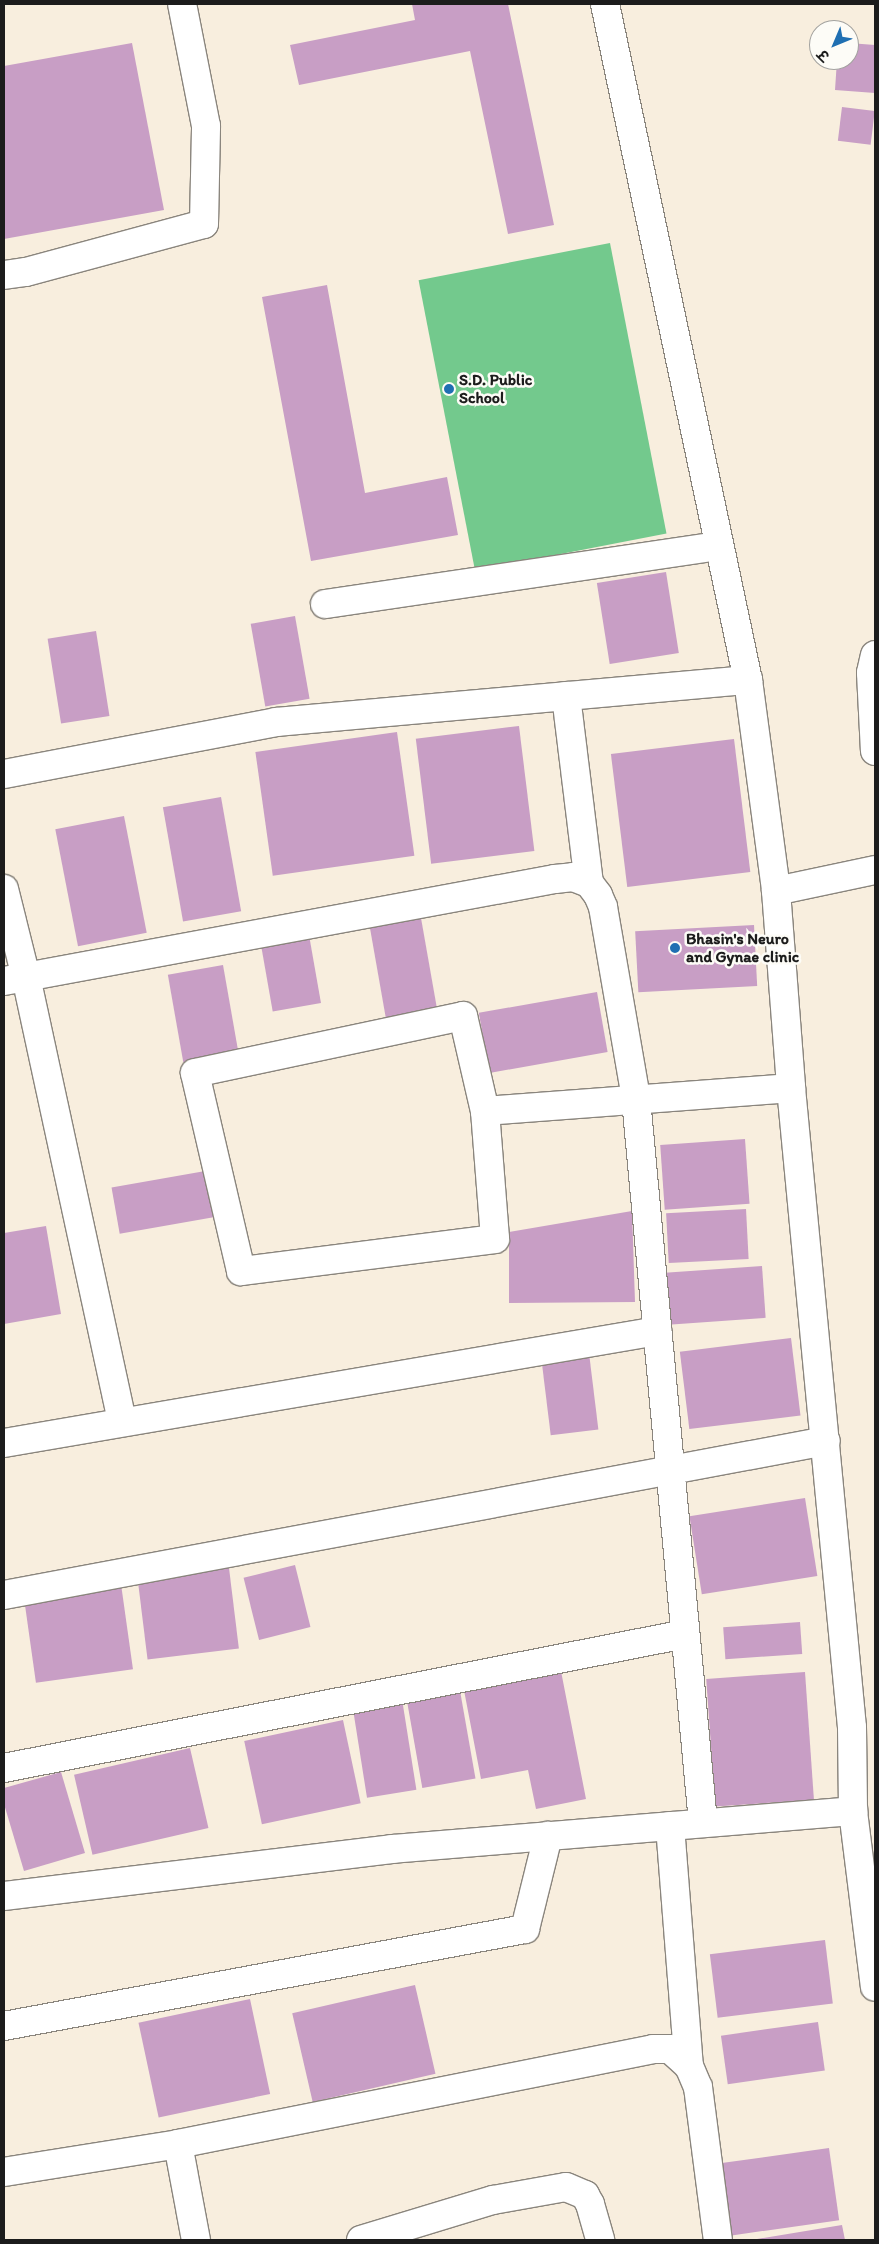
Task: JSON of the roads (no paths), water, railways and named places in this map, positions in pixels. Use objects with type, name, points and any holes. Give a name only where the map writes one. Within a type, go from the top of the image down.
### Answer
[{"type":"street","points":[[4,275],[26,272],[204,224],[206,126],[182,4]]},
{"type":"street","points":[[605,4],[748,680],[776,891],[791,1088],[852,1727],[853,1812],[875,1988]]},
{"type":"street","points":[[324,604],[719,546]]},
{"type":"street","points":[[875,655],[870,673],[875,751]]},
{"type":"street","points":[[4,774],[276,722],[748,680]]},
{"type":"street","points":[[566,696],[589,883],[598,895],[603,907],[636,1100],[703,1823]]},
{"type":"street","points":[[776,891],[875,870]]},
{"type":"street","points":[[15,979],[555,879],[573,877],[589,883]]},
{"type":"street","points":[[4,889],[15,979],[122,1422]]},
{"type":"street","points":[[463,1016],[486,1111],[494,1239],[241,1270],[195,1073],[463,1016]]},
{"type":"street","points":[[486,1111],[791,1088]]},
{"type":"street","points":[[4,1443],[657,1331]]},
{"type":"street","points":[[4,1595],[826,1441]]},
{"type":"street","points":[[4,1768],[685,1634]]},
{"type":"street","points":[[4,1896],[392,1849],[853,1812]]},
{"type":"street","points":[[670,1826],[689,2066],[698,2087],[718,2240]]},
{"type":"street","points":[[4,2026],[524,1928],[548,1836]]},
{"type":"street","points":[[4,2172],[178,2144],[653,2049],[670,2049],[689,2066]]},
{"type":"street","points":[[178,2144],[196,2240]]},
{"type":"street","points":[[360,2240],[493,2200],[566,2187],[585,2195],[588,2199],[598,2226],[600,2240]]},
{"type":"place","name":"S.D. Public School","points":[[449,389]]},
{"type":"place","name":"Bhasin's Neuro and Gynae clinic","points":[[675,948]]}]
